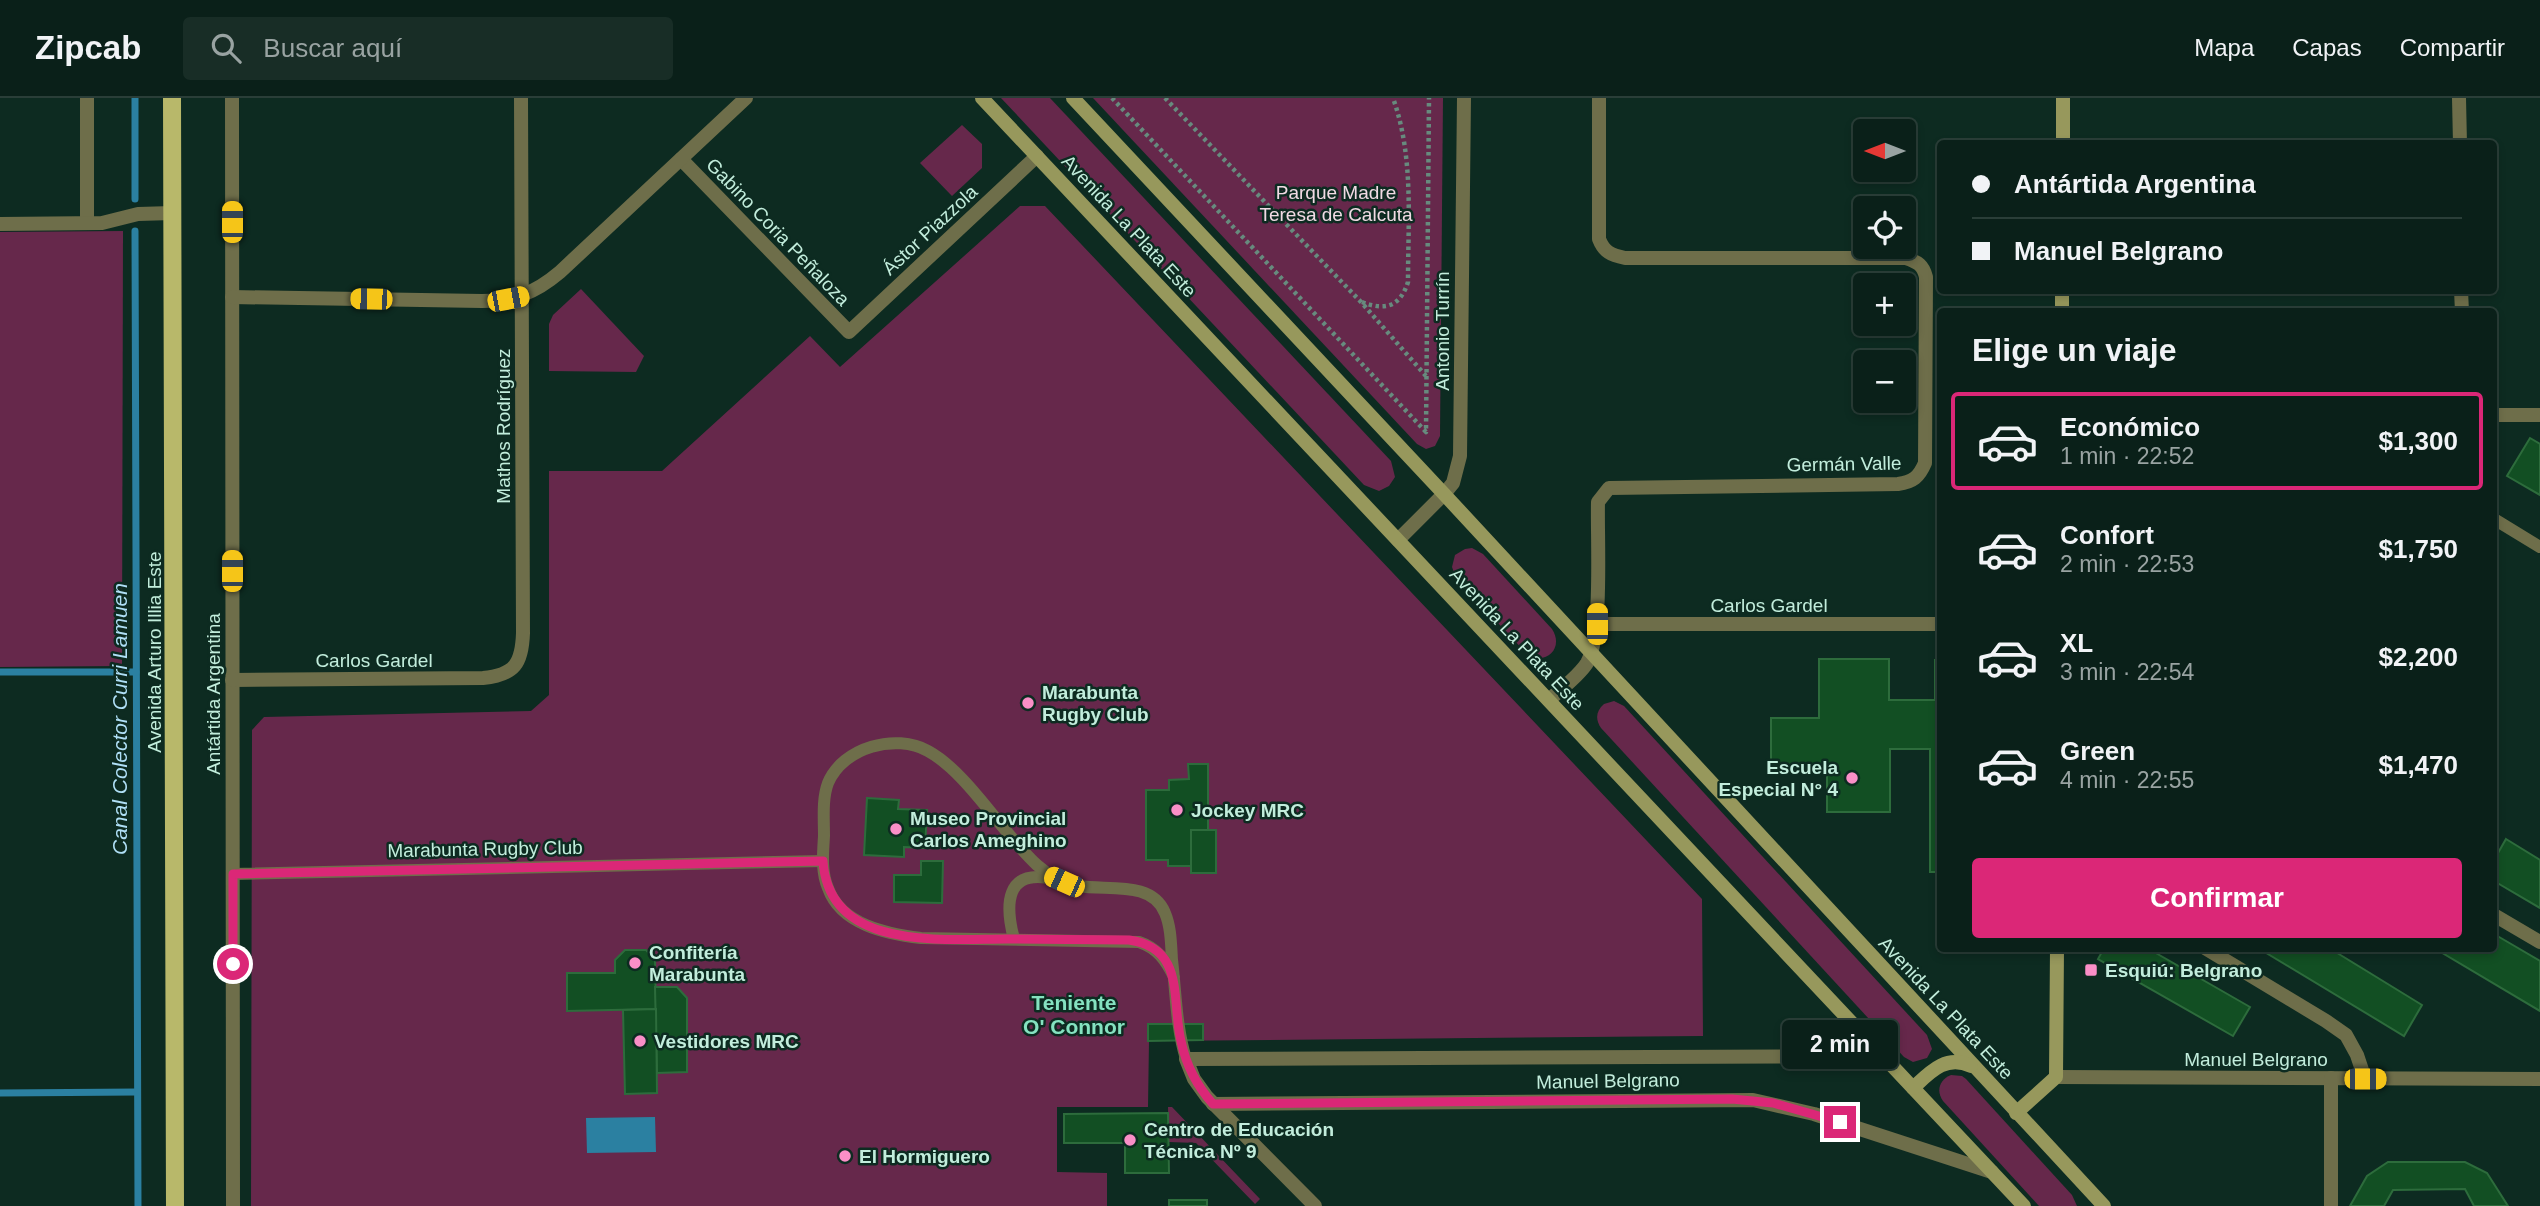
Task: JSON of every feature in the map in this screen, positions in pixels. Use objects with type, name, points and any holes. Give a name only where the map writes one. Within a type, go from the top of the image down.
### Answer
[{"type":"main road","name":"Avenida Arturo Illia Este","points":[[172,98],[175,1206]]},
{"type":"main road","name":"Avenida La Plata Este","points":[[982,98],[2024,1206]]},
{"type":"main road","name":"Avenida La Plata Este","points":[[1073,98],[1444,494],[2016,1113],[2092,1199],[2104,1206]]},
{"type":"main road","points":[[2063,98],[2063,140]]},
{"type":"main road","points":[[2016,1113],[2056,1077],[2057,952]]},
{"type":"main road","points":[[1913,1088],[1931,1070],[1948,1062],[1962,1062],[1974,1068]]},
{"type":"street","points":[[87,98],[87,223]]},
{"type":"street","name":"Antártida Argentina","points":[[232,98],[233,1206]]},
{"type":"street","name":"Mathos Rodríguez","points":[[513,669],[519,659],[523,633],[521,98]]},
{"type":"street","points":[[232,297],[482,301],[522,296],[547,283],[746,98]]},
{"type":"street","name":"Antonio Turrín","points":[[1398,540],[1453,483],[1460,456],[1464,98]]},
{"type":"street","name":"Germán Valle","points":[[1549,700],[1583,669],[1592,654],[1597,624],[1598,502],[1609,488],[1898,484],[1910,482],[1919,475],[1925,463],[1924,268],[1917,261],[1906,258],[1625,258],[1612,255],[1603,249],[1599,239],[1599,98]]},
{"type":"street","points":[[2459,98],[2460,140]]},
{"type":"street","name":"Ástor Piazzola","points":[[849,332],[1037,156]]},
{"type":"street","name":"Gabino Coria Peñaloza","points":[[681,159],[849,332]]},
{"type":"street","points":[[0,224],[108,222],[138,214],[172,213]]},
{"type":"street","points":[[2497,415],[2540,415]]},
{"type":"street","points":[[2523,415],[2540,425]]},
{"type":"street","name":"Carlos Gardel","points":[[1597,624],[1937,624]]},
{"type":"street","name":"Carlos Gardel","points":[[232,680],[483,678],[505,674],[513,669]]},
{"type":"street","points":[[2497,917],[2540,942]]},
{"type":"street","points":[[2212,952],[2346,1035],[2357,1055],[2365,1079]]},
{"type":"street","name":"Manuel Belgrano","points":[[1185,1059],[1882,1056]]},
{"type":"street","points":[[1185,1059],[1194,1079],[1213,1104],[1315,1206]]},
{"type":"street","name":"Manuel Belgrano","points":[[2056,1077],[2540,1079]]},
{"type":"street","points":[[2331,1078],[2331,1206]]},
{"type":"street","name":"Manuel Belgrano","points":[[1213,1104],[1753,1100],[1814,1114],[1992,1172]]},
{"type":"lane","points":[[2497,521],[2540,547]]},
{"type":"lane","points":[[1064,882],[1051,876],[1029,857],[940,758],[911,744],[894,743],[863,750],[847,759],[836,770],[828,784],[823,861],[828,890],[836,902],[870,927],[921,938],[1139,942],[1148,945],[1162,956],[1174,977]]},
{"type":"lane","name":"Marabunta Rugby Club","points":[[233,874],[823,861]]},
{"type":"lane","points":[[1014,939],[1007,909],[1010,893],[1021,881],[1036,877],[1091,888],[1140,891],[1151,895],[1160,902],[1169,927],[1179,1032],[1185,1059]]},
{"type":"path","points":[[1112,98],[1426,432],[1429,98]]},
{"type":"path","points":[[1165,98],[1361,302],[1426,377]]},
{"type":"path","points":[[1361,302],[1384,307],[1395,304],[1404,295],[1408,282],[1409,171],[1393,98]]},
{"type":"green space","points":[[1001,98],[1050,98],[1391,461],[1395,477],[1389,486],[1379,491],[1364,485]]},
{"type":"green space","name":"Parque Madre Teresa de Calcuta","points":[[1093,98],[1443,98],[1440,436],[1435,446],[1426,449],[1417,444]]},
{"type":"green space","points":[[962,125],[982,144],[982,168],[952,196],[920,163]]},
{"type":"green space","name":"Marabunta Rugby Club","points":[[1020,206],[1045,206],[1702,899],[1703,1036],[1149,1041],[1148,1107],[1057,1107],[1057,1172],[1107,1173],[1107,1206],[251,1206],[252,730],[264,717],[531,711],[549,695],[549,471],[662,471],[810,336],[840,367]]},
{"type":"green space","points":[[123,231],[122,666],[0,667],[0,232]]},
{"type":"green space","points":[[581,289],[644,356],[636,372],[549,371],[549,324],[553,315]]},
{"type":"green space","points":[[1472,548],[1483,554],[1552,629],[1556,643],[1551,654],[1539,658],[1526,653],[1456,578],[1452,567],[1455,555]]},
{"type":"green space","points":[[1614,701],[1624,706],[1927,1035],[1932,1049],[1927,1058],[1913,1062],[1904,1057],[1601,728],[1597,718],[1599,709]]},
{"type":"green space","points":[[1951,1075],[1966,1079],[2072,1195],[2077,1206],[2039,1206],[1943,1101],[1940,1086]]},
{"type":"green space","points":[[1168,1107],[1172,1107],[1260,1199],[1255,1204],[1196,1143],[1169,1142]]},
{"type":"water","points":[[655,1117],[656,1152],[587,1153],[586,1118]]},
{"type":"building","points":[[2530,438],[2540,444],[2540,495],[2507,476]]},
{"type":"building","points":[[1819,659],[1889,659],[1889,700],[1935,700],[1937,660],[1937,872],[1930,872],[1930,749],[1890,749],[1890,812],[1827,812],[1827,764],[1771,765],[1771,718],[1819,718]]},
{"type":"building","name":"Jockey MRC","points":[[1188,764],[1208,764],[1208,830],[1191,830],[1191,866],[1168,866],[1168,860],[1146,860],[1146,790],[1169,790],[1169,780],[1189,779]]},
{"type":"building","name":"Museo Provincial Carlos Ameghino","points":[[867,798],[899,800],[898,809],[927,810],[925,848],[904,847],[904,857],[864,855]]},
{"type":"building","points":[[1191,830],[1216,830],[1216,873],[1191,873]]},
{"type":"building","points":[[2506,839],[2540,860],[2540,908],[2497,883],[2497,855]]},
{"type":"building","points":[[921,861],[943,861],[942,903],[894,902],[894,875],[921,875]]},
{"type":"building","points":[[2497,936],[2540,961],[2540,1011],[2441,952],[2497,952]]},
{"type":"building","points":[[625,950],[646,950],[655,960],[656,1009],[567,1011],[567,973],[615,973],[615,960]]},
{"type":"building","points":[[2102,952],[2154,952],[2250,1007],[2233,1036],[2098,959]]},
{"type":"building","points":[[2265,952],[2336,952],[2422,1005],[2404,1036]]},
{"type":"building","points":[[655,987],[677,987],[687,998],[687,1072],[657,1073]]},
{"type":"building","name":"Vestidores MRC","points":[[656,1009],[657,1093],[625,1094],[623,1010]]},
{"type":"building","points":[[1148,1024],[1203,1024],[1203,1040],[1148,1041]]},
{"type":"building","points":[[1168,1113],[1169,1173],[1125,1173],[1125,1143],[1064,1143],[1064,1114]]},
{"type":"building","points":[[2388,1162],[2465,1162],[2487,1173],[2508,1206],[2474,1206],[2465,1189],[2393,1190],[2384,1206],[2350,1206],[2367,1176]]},
{"type":"building","points":[[1169,1200],[1207,1200],[1207,1206],[1169,1206]]},
{"type":"waterway","name":"Canal Colector Curri Lamuen","points":[[135,98],[135,199]]},
{"type":"waterway","name":"Canal Colector Curri Lamuen","points":[[135,231],[138,1206]]},
{"type":"waterway","points":[[0,672],[136,672]]},
{"type":"waterway","points":[[0,1093],[137,1092]]},
{"type":"place","name":"Marabunta Rugby Club","points":[[1028,703]]},
{"type":"place","name":"Escuela Especial N° 4","points":[[1852,778]]},
{"type":"place","name":"Jockey MRC","points":[[1177,810]]},
{"type":"place","name":"Museo Provincial Carlos Ameghino","points":[[896,829]]},
{"type":"place","name":"Confitería Marabunta","points":[[635,963]]},
{"type":"place","name":"Esquiú: Belgrano","points":[[2091,970]]},
{"type":"place","name":"Vestidores MRC","points":[[640,1041]]},
{"type":"place","name":"Centro de Educación Técnica Nº 9","points":[[1130,1140]]},
{"type":"place","name":"El Hormiguero","points":[[845,1156]]},
{"type":"district","name":"Teniente O' Connor","points":[[1074,1014]]},
{"type":"route","points":[[233,964],[233,874],[823,861],[828,890],[836,902],[856,919],[886,932],[939,939],[1129,940],[1148,945],[1162,956],[1174,977],[1180,1040],[1185,1059],[1194,1079],[1213,1104],[1732,1099],[1773,1103],[1840,1122]]}]
